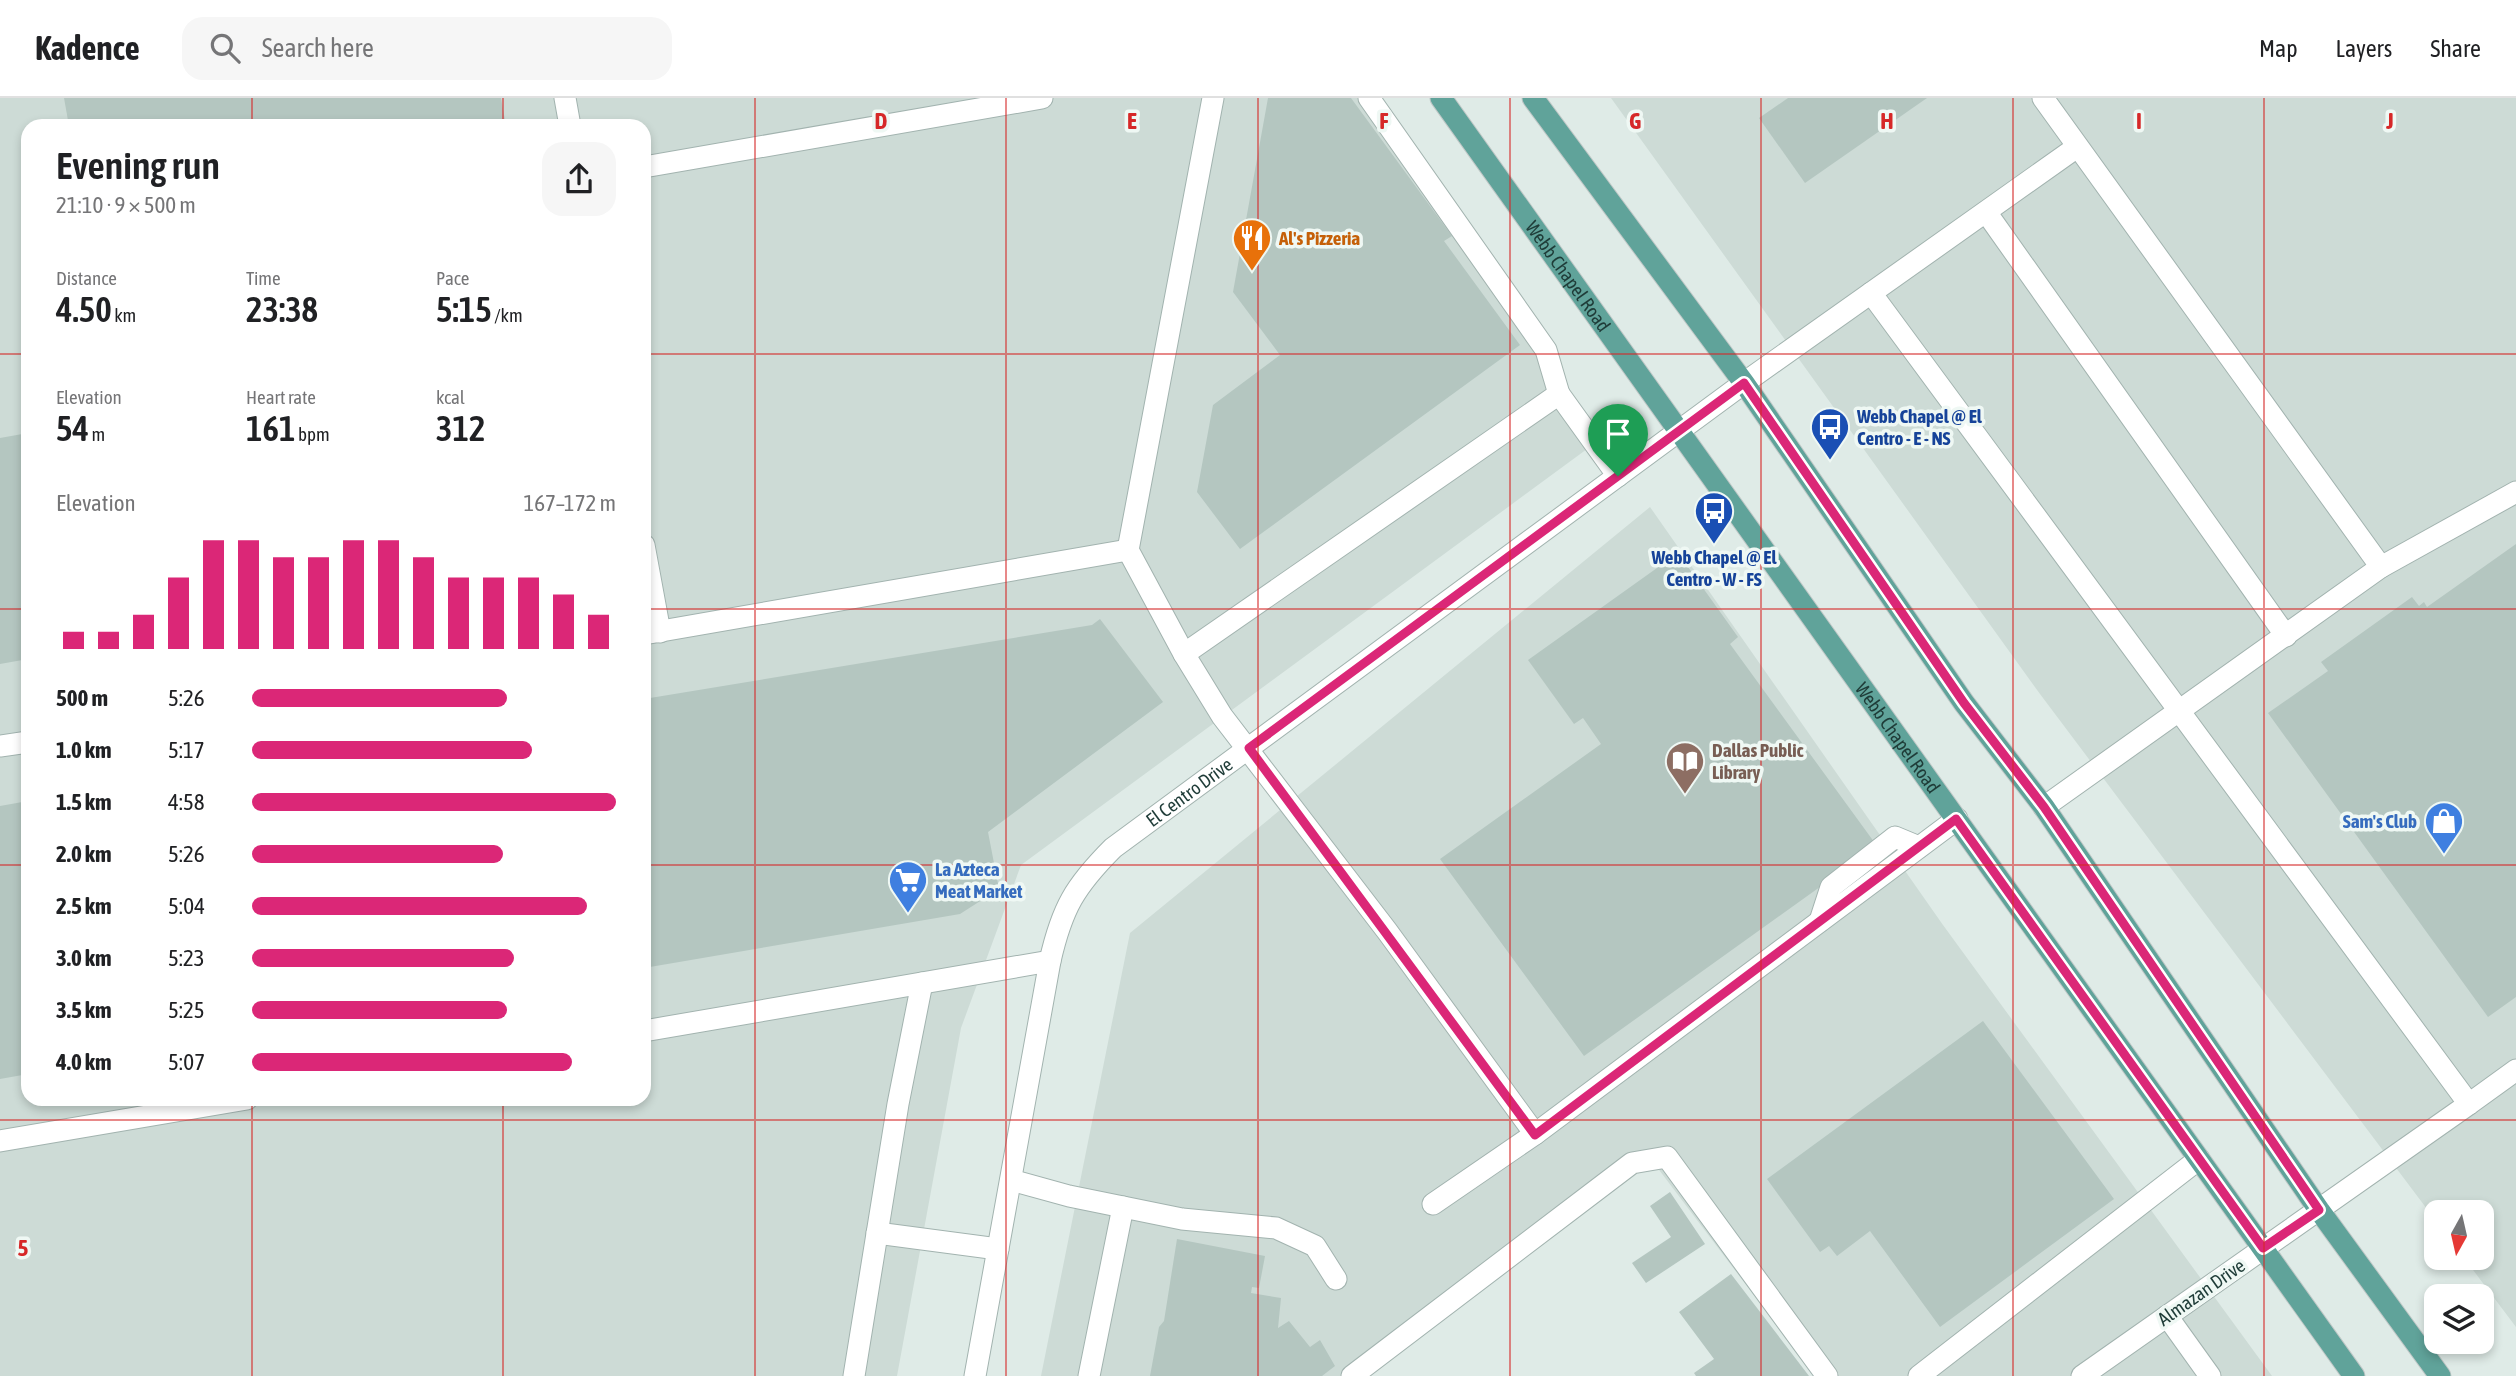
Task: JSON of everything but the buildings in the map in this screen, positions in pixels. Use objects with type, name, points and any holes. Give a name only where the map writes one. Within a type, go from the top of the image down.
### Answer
[{"type":"main road","name":"Webb Chapel Road","points":[[1441,98],[2354,1376]]},
{"type":"main road","points":[[1533,98],[1744,383],[1964,703],[2044,807],[2319,1210],[2440,1376]]},
{"type":"street","points":[[565,98],[569,119]]},
{"type":"street","points":[[651,166],[1042,98]]},
{"type":"street","points":[[1213,98],[1128,550],[1184,654],[1222,716],[1249,748],[1535,1135]]},
{"type":"street","points":[[1369,98],[1546,349],[1559,394],[1618,476]]},
{"type":"street","points":[[2043,98],[2381,568]]},
{"type":"street","name":"El Centro Drive","points":[[975,1376],[1049,961],[1057,927],[1080,882],[1113,848],[1679,430],[2077,147]]},
{"type":"street","points":[[1986,212],[2286,636]]},
{"type":"street","points":[[1871,293],[2469,1104]]},
{"type":"street","points":[[1184,654],[1559,394]]},
{"type":"street","points":[[2044,807],[2381,568],[2516,492]]},
{"type":"street","points":[[652,633],[1128,550]]},
{"type":"street","points":[[0,747],[21,743]]},
{"type":"street","points":[[1433,1204],[1535,1135],[1956,819]]},
{"type":"street","points":[[651,1030],[1049,961]]},
{"type":"street","points":[[854,1376],[922,983]]},
{"type":"street","name":"Almazan Drive","points":[[2082,1376],[2516,1070]]},
{"type":"street","points":[[0,1142],[207,1106]]},
{"type":"street","points":[[1352,1376],[1632,1163],[1667,1157],[1828,1376]]},
{"type":"street","points":[[1919,1376],[2199,1159]]},
{"type":"street","points":[[1011,1180],[1182,1219],[1276,1228],[1315,1246],[1336,1279]]},
{"type":"street","points":[[1089,1376],[1123,1207]]},
{"type":"street","points":[[877,1233],[999,1249]]},
{"type":"street","points":[[2167,1316],[2210,1376]]},
{"type":"shaded area","points":[[0,98],[1364,98],[1602,438],[1021,865],[961,1028],[897,1376],[0,1376]]},
{"type":"shaded area","points":[[1611,98],[2516,98],[2516,1327],[2494,1298],[2494,1284],[2484,1284],[2473,1270],[2494,1270],[2494,1200],[2424,1200],[2424,1205],[2040,694]]},
{"type":"shaded area","points":[[1650,507],[1943,925],[2272,1376],[1815,1376],[1644,1150],[1340,1376],[1041,1376],[1130,933]]},
{"type":"place","name":"Al's Pizzeria","points":[[1252,272]]},
{"type":"place","name":"Webb Chapel @ El Centro - E - NS","points":[[1830,461]]},
{"type":"place","name":"Webb Chapel @ El Centro - W - FS","points":[[1714,545]]},
{"type":"place","name":"Dallas Public Library","points":[[1685,795]]},
{"type":"place","name":"Sam's Club","points":[[2444,855]]},
{"type":"place","name":"La Azteca Meat Market","points":[[908,914]]},
{"type":"route","points":[[1744,383],[1964,703],[2044,807],[2319,1210],[2263,1248],[1956,819],[1535,1135],[1387,931],[1249,748],[1618,476],[1744,383]]}]
